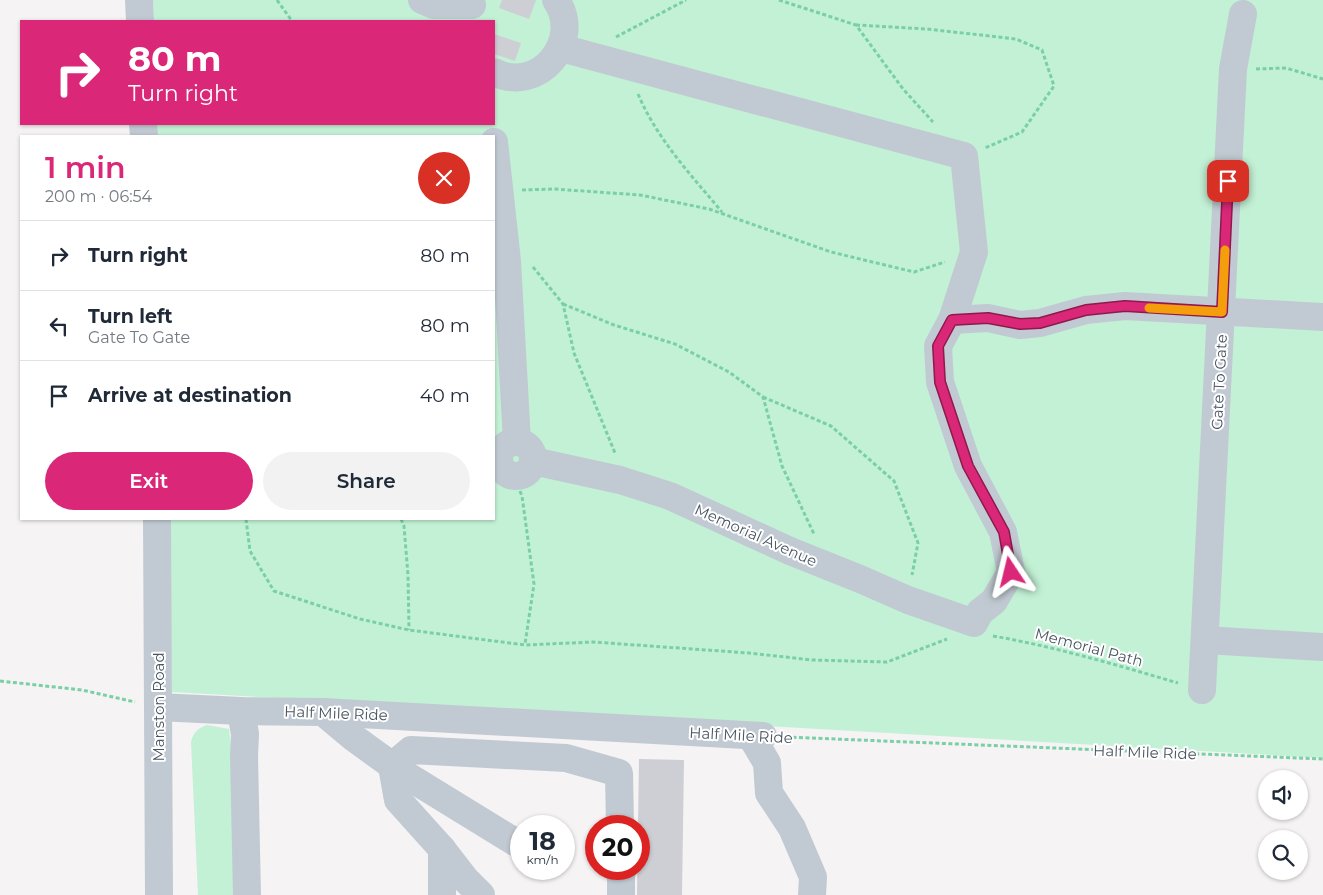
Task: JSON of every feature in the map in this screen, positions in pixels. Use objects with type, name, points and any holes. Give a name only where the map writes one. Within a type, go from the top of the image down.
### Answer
[{"type":"street","points":[[139,0],[140,20]]},
{"type":"street","points":[[422,0],[434,5],[471,9]]},
{"type":"street","points":[[556,0],[564,17],[565,33],[571,51]]},
{"type":"street","name":"Gate To Gate","points":[[1202,690],[1233,69],[1243,14]]},
{"type":"street","points":[[495,72],[513,77],[528,76],[542,70],[553,60],[571,51],[964,156],[974,252],[952,320],[938,346],[940,382],[968,466],[1004,532],[1011,572],[994,601],[980,612],[974,623]]},
{"type":"street","points":[[495,152],[499,191],[500,261],[511,458]]},
{"type":"street","points":[[952,320],[988,318],[1020,324],[1040,323],[1086,310],[1125,306],[1323,317]]},
{"type":"street","name":"Memorial Avenue","points":[[511,458],[629,483],[670,496],[790,551],[908,600],[974,623]]},
{"type":"street","name":"Manston Road","points":[[156,520],[157,866],[159,895]]},
{"type":"street","points":[[1205,640],[1323,647]]},
{"type":"street","name":"Half Mile Ride","points":[[158,707],[323,712],[757,736]]},
{"type":"street","points":[[241,711],[245,734],[247,895]]},
{"type":"street","points":[[323,712],[392,766],[510,839]]},
{"type":"street","points":[[757,736],[767,763],[769,794],[792,828],[813,877],[812,895]]},
{"type":"street","points":[[392,766],[411,750],[566,758],[619,773],[620,815]]},
{"type":"street","points":[[392,766],[398,800],[481,895]]},
{"type":"street","points":[[442,849],[442,895]]},
{"type":"street","points":[[621,880],[621,895]]},
{"type":"path","points":[[277,0],[291,20]]},
{"type":"path","points":[[571,51],[686,0]]},
{"type":"path","points":[[779,0],[856,25],[927,29],[1016,39],[1042,50],[1054,86],[1022,132],[964,156]]},
{"type":"path","points":[[856,25],[904,89],[935,124]]},
{"type":"path","points":[[626,66],[647,117],[683,166],[723,213]]},
{"type":"path","points":[[1233,69],[1286,68],[1323,79]]},
{"type":"path","points":[[499,191],[554,189],[640,195],[709,209],[831,252],[914,272],[974,252]]},
{"type":"path","points":[[500,261],[530,264],[563,304],[574,353],[610,442],[629,483]]},
{"type":"path","points":[[563,304],[614,325],[675,344],[729,372],[763,397],[831,426],[894,481],[918,543],[908,600]]},
{"type":"path","points":[[763,397],[782,466],[804,510],[828,566]]},
{"type":"path","points":[[511,458],[522,496],[534,584],[525,645]]},
{"type":"path","points":[[246,520],[250,551],[274,591],[360,619],[409,630],[525,645],[593,642],[749,653],[812,660],[887,662],[958,635],[974,623]]},
{"type":"path","points":[[401,520],[404,526],[408,575],[409,630]]},
{"type":"path","name":"Memorial Path","points":[[974,623],[982,634],[1036,644],[1098,659],[1202,690]]},
{"type":"path","points":[[0,681],[82,690],[158,707]]},
{"type":"path","name":"Half Mile Ride","points":[[757,736],[1323,759]]},
{"type":"green space","points":[[153,0],[1323,0],[1323,758],[172,692],[167,520],[495,520],[495,135],[157,135],[156,125],[495,125],[495,20],[154,20]]},
{"type":"green space","points":[[207,725],[229,729],[232,756],[237,895],[198,895],[191,742],[196,731]]},
{"type":"building","points":[[502,0],[536,0],[529,19],[499,8]]},
{"type":"building","points":[[495,34],[521,43],[515,61],[495,54]]},
{"type":"building","points":[[639,759],[684,760],[682,895],[637,895],[637,880],[650,880],[650,815],[638,815]]},
{"type":"slow traffic","points":[[1149,308],[1222,312],[1225,250]]},
{"type":"route","points":[[1011,572],[1004,532],[968,466],[940,382],[938,346],[952,320],[988,318],[1020,324],[1040,323],[1086,310],[1125,306],[1222,312],[1228,181]]}]
